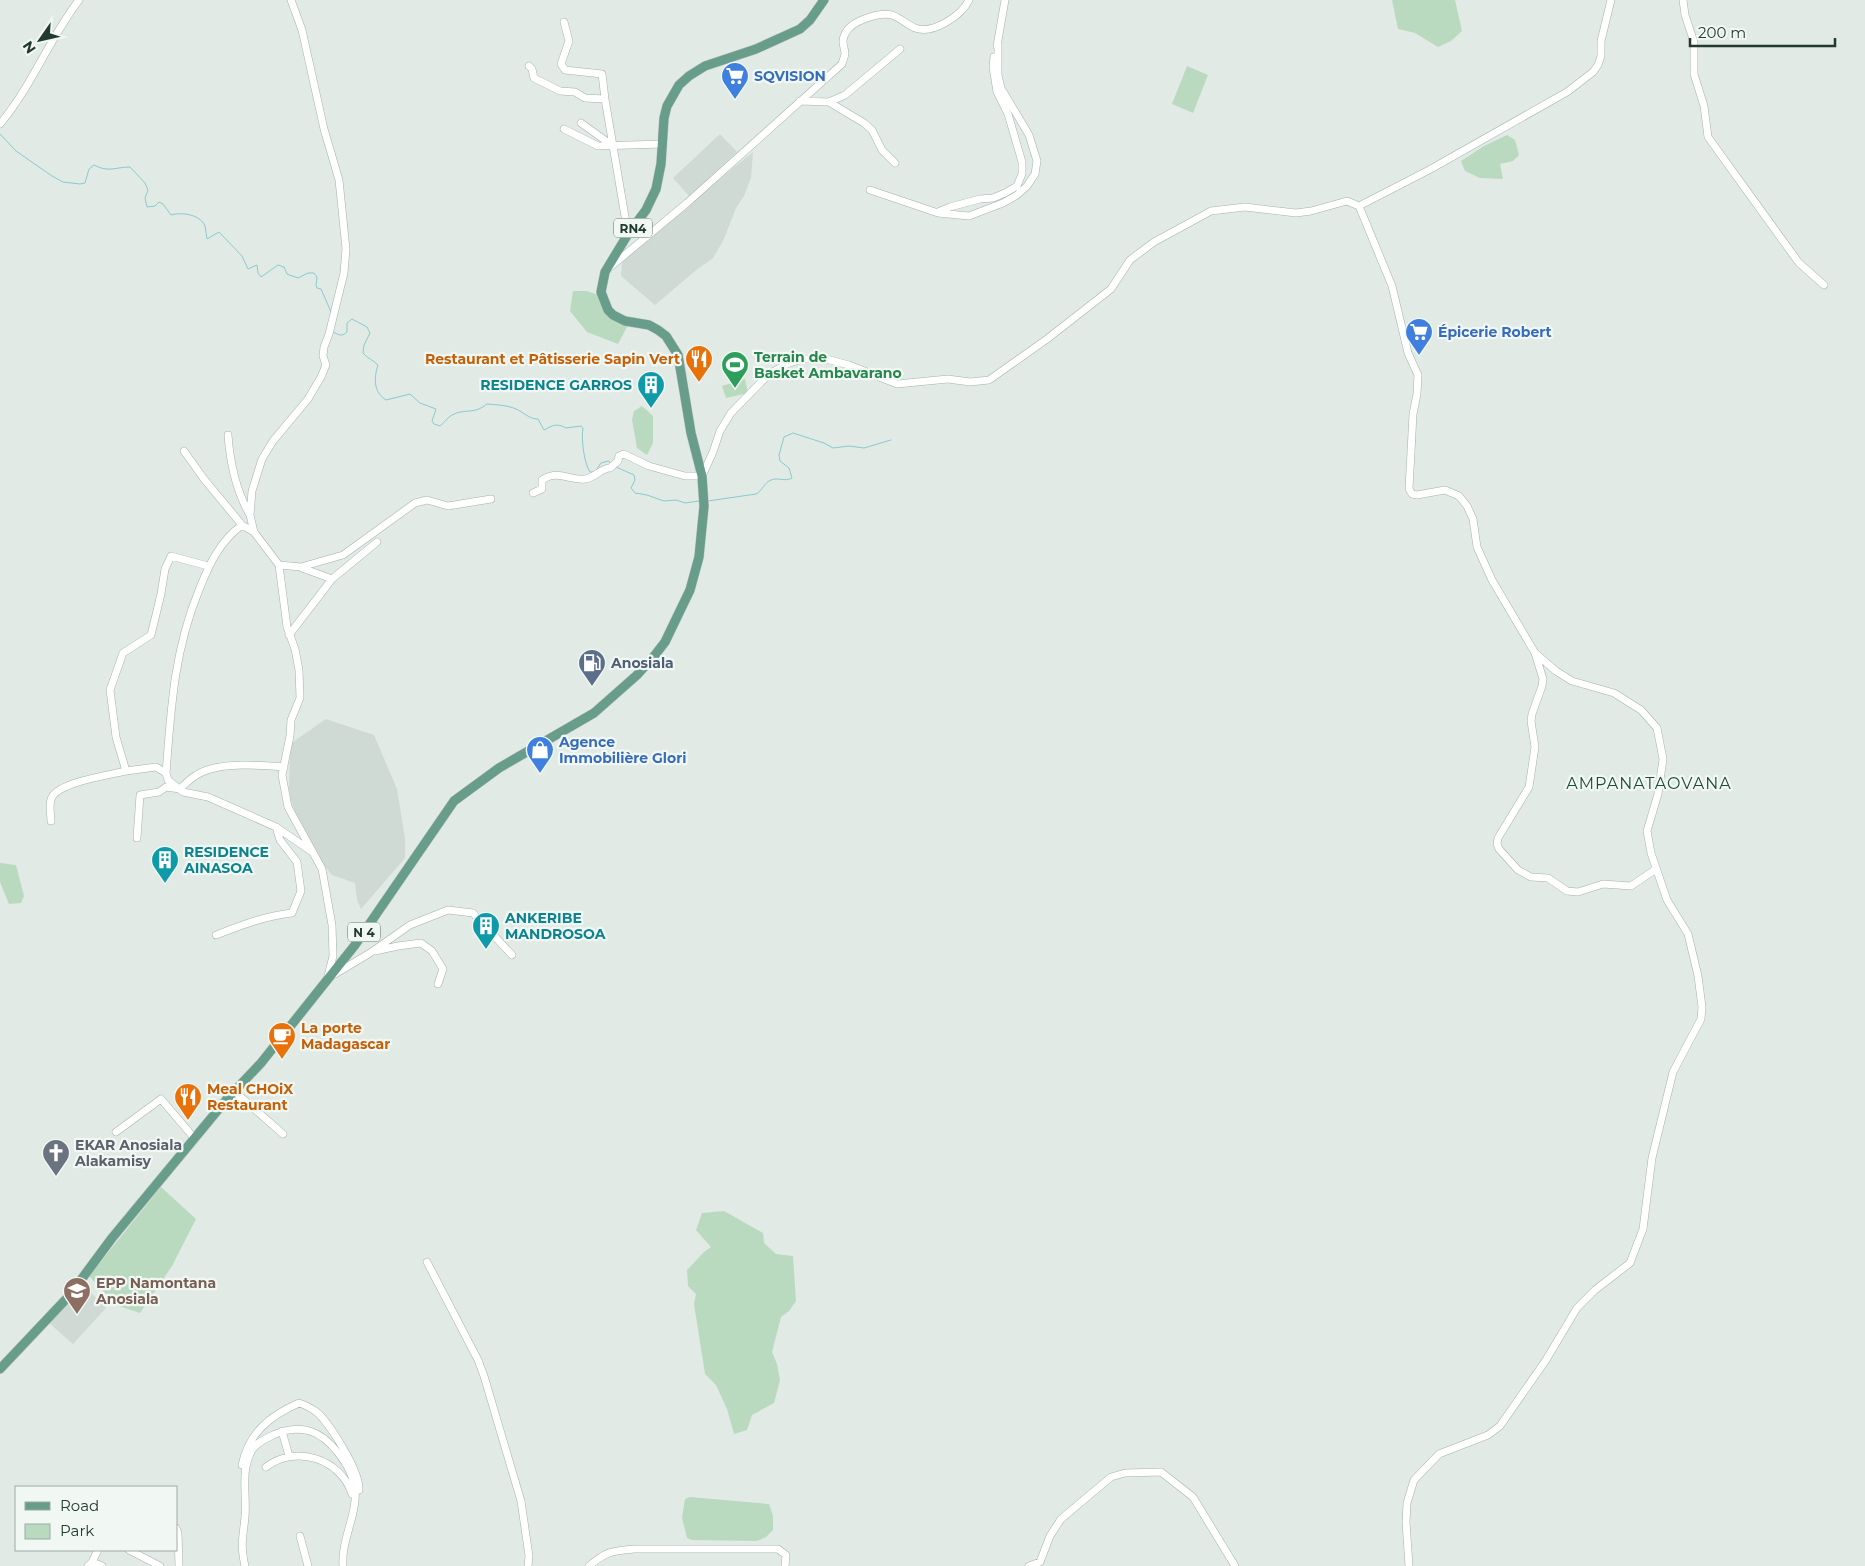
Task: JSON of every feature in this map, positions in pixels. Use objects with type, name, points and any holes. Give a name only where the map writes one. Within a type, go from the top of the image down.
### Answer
[{"type":"main road","name":"RN4","points":[[704,502],[702,476],[691,434],[678,355],[666,336],[658,330],[626,321],[613,315],[608,310],[601,292],[605,272],[628,234],[646,210],[656,189],[661,164],[664,118],[667,106],[679,85],[705,66],[756,49],[800,29],[810,20],[824,0]]},
{"type":"main road","name":"N 4","points":[[0,1369],[69,1296],[112,1238],[234,1092],[261,1063],[355,945],[454,801],[480,784],[499,768],[594,714],[620,692],[655,655],[665,642],[690,590],[699,557],[704,502]]},
{"type":"street","points":[[0,124],[22,96],[65,20],[79,0]]},
{"type":"street","points":[[250,515],[252,491],[262,459],[273,441],[308,399],[326,365],[324,347],[344,273],[346,249],[339,180],[324,129],[302,30],[290,0]]},
{"type":"street","points":[[605,272],[687,203],[842,64],[845,54],[842,43],[845,32],[861,19],[889,14],[898,17],[916,29],[938,28],[955,17],[969,0]]},
{"type":"street","points":[[938,213],[1005,193],[1017,186],[1022,174],[1022,162],[1008,114],[996,92],[994,78],[993,67],[1006,0]]},
{"type":"street","points":[[533,493],[542,489],[542,480],[549,476],[556,474],[583,480],[590,478],[605,468],[610,468],[618,461],[619,456],[624,454],[648,466],[685,476],[702,476],[720,431],[731,413],[769,374],[786,364],[802,359],[826,359],[849,365],[897,384],[948,379],[970,382],[989,380],[1047,339],[1110,289],[1130,260],[1146,248],[1211,211],[1245,207],[1296,213],[1347,202],[1359,206],[1430,170],[1568,92],[1593,72],[1598,65],[1601,56],[1601,41],[1612,0]]},
{"type":"street","points":[[1683,0],[1694,42],[1694,74],[1704,106],[1708,137],[1799,263],[1824,285]]},
{"type":"street","points":[[564,22],[569,41],[560,64],[565,70],[602,74],[628,234]]},
{"type":"street","points":[[870,190],[938,213],[969,216],[1017,195],[1027,186],[1035,174],[1037,161],[1029,135],[1001,88],[998,75],[998,44]]},
{"type":"street","points":[[800,101],[828,102],[845,95],[900,49]]},
{"type":"street","points":[[529,66],[532,69],[534,78],[560,92],[574,92],[585,98],[605,99]]},
{"type":"street","points":[[828,102],[864,123],[872,130],[882,150],[894,163]]},
{"type":"street","points":[[581,123],[613,146]]},
{"type":"street","points":[[564,129],[598,146],[662,144]]},
{"type":"street","points":[[1359,206],[1392,286],[1408,353],[1418,376],[1413,414],[1409,489],[1412,494],[1417,495],[1445,490],[1459,496],[1467,506],[1473,518],[1477,547],[1492,580],[1535,653],[1543,679],[1531,721],[1535,747],[1529,787],[1498,838],[1497,844],[1499,849],[1518,870],[1531,877],[1548,878],[1567,891],[1578,892],[1603,884],[1631,886],[1656,869]]},
{"type":"street","points":[[228,435],[236,480],[250,515],[254,532],[279,565],[289,635],[295,649],[301,688],[300,698],[291,720],[290,736],[282,775],[288,806],[322,868],[332,925],[333,956],[327,980]]},
{"type":"street","points":[[184,451],[242,526],[254,532]]},
{"type":"street","points":[[301,567],[343,555],[415,502],[426,500],[448,506],[491,499]]},
{"type":"street","points":[[242,526],[224,540],[208,566],[188,617],[172,689],[166,773],[168,780],[183,792],[208,797],[276,827],[314,854]]},
{"type":"street","points":[[289,635],[332,579],[377,542]]},
{"type":"street","points":[[126,771],[116,737],[110,690],[123,653],[151,635],[165,568],[171,556],[208,566]]},
{"type":"street","points":[[279,565],[301,567],[332,579]]},
{"type":"street","points":[[1408,1566],[1407,1503],[1414,1480],[1439,1454],[1488,1435],[1500,1426],[1546,1360],[1577,1308],[1595,1290],[1630,1263],[1643,1229],[1652,1158],[1673,1072],[1700,1020],[1702,1007],[1698,976],[1688,934],[1667,900],[1651,853],[1647,831],[1658,794],[1663,759],[1657,728],[1641,710],[1614,692],[1572,681],[1556,671],[1535,653]]},
{"type":"street","points":[[138,838],[140,795],[160,792],[166,787],[180,788],[196,775],[208,770],[247,764],[284,767]]},
{"type":"street","points":[[51,821],[50,804],[52,796],[58,790],[77,783],[126,771],[156,768],[166,773]]},
{"type":"street","points":[[216,935],[247,922],[292,913],[301,891],[297,862],[280,840],[276,827]]},
{"type":"street","points":[[327,980],[342,968],[370,953],[410,925],[448,910],[474,913],[512,955]]},
{"type":"street","points":[[370,953],[421,943],[432,951],[443,969],[438,984]]},
{"type":"street","points":[[234,1092],[283,1134]]},
{"type":"street","points":[[116,1132],[161,1099],[195,1139]]},
{"type":"street","points":[[427,1262],[478,1360],[484,1376],[521,1502],[529,1556],[528,1566]]},
{"type":"street","points":[[245,1502],[242,1498],[241,1472],[249,1443],[270,1418],[299,1403],[306,1404],[318,1414],[349,1458],[357,1474],[359,1493],[344,1547],[343,1566]]},
{"type":"street","points":[[245,1566],[241,1540],[245,1502],[244,1473],[253,1449],[262,1440],[282,1431],[296,1429],[314,1432],[328,1441],[345,1461],[352,1476],[355,1488],[355,1502]]},
{"type":"street","points":[[282,1431],[289,1456]]},
{"type":"street","points":[[266,1467],[289,1456],[309,1456],[336,1470],[350,1487],[355,1502]]},
{"type":"street","points":[[1029,1566],[1040,1562],[1050,1536],[1061,1519],[1110,1478],[1125,1473],[1161,1472],[1193,1497],[1235,1566]]},
{"type":"street","points":[[300,1536],[308,1566]]},
{"type":"street","points":[[589,1566],[602,1555],[612,1551],[682,1549],[778,1549],[786,1555],[785,1566]]},
{"type":"street","points":[[97,1551],[90,1564],[102,1566]]},
{"type":"street","points":[[132,1551],[160,1566]]},
{"type":"street","points":[[177,1551],[179,1566]]},
{"type":"shaded area","points":[[720,134],[737,152],[689,196],[673,178]]},
{"type":"shaded area","points":[[753,152],[751,178],[744,196],[736,208],[723,241],[713,258],[655,305],[621,276],[622,258]]},
{"type":"shaded area","points":[[326,719],[374,735],[397,789],[405,839],[405,858],[361,909],[357,900],[355,883],[332,875],[322,863],[298,819],[291,801],[289,789],[290,744]]},
{"type":"shaded area","name":"EPP Namontana Anosiala","points":[[82,1284],[106,1308],[73,1344],[48,1322]]},
{"type":"green space","points":[[1392,0],[1455,0],[1462,31],[1451,41],[1438,47],[1415,33],[1398,29]]},
{"type":"green space","points":[[1187,66],[1208,75],[1193,113],[1172,104]]},
{"type":"green space","points":[[1507,135],[1515,140],[1519,155],[1513,161],[1500,164],[1503,179],[1480,178],[1465,171],[1461,161],[1484,146]]},
{"type":"green space","points":[[573,291],[586,291],[602,296],[605,304],[629,323],[618,344],[587,332],[570,311]]},
{"type":"green space","name":"Terrain de Basket Ambavarano","points":[[745,379],[748,393],[726,398],[722,386]]},
{"type":"green space","points":[[642,406],[653,416],[653,443],[647,455],[637,448],[632,420],[634,411]]},
{"type":"green space","points":[[0,863],[16,865],[24,896],[21,903],[9,904],[0,882]]},
{"type":"green space","points":[[161,1187],[196,1219],[172,1266],[140,1313],[116,1305],[89,1276]]},
{"type":"green space","points":[[724,1211],[763,1233],[764,1243],[776,1254],[793,1256],[796,1301],[789,1311],[781,1317],[772,1352],[777,1364],[780,1380],[774,1403],[752,1415],[747,1430],[734,1434],[727,1409],[716,1385],[705,1374],[694,1304],[696,1294],[688,1286],[687,1270],[711,1247],[696,1230],[702,1213]]},
{"type":"green space","points":[[690,1497],[769,1504],[773,1516],[773,1530],[766,1537],[757,1541],[692,1540],[687,1538],[682,1518],[685,1499]]},
{"type":"waterway","points":[[0,134],[16,151],[63,182],[85,183],[89,169],[94,165],[108,169],[130,167],[145,183],[148,190],[145,198],[147,207],[155,206],[159,202],[163,204],[171,215],[185,214],[195,216],[203,222],[207,239],[219,232],[242,256],[248,269],[257,265],[258,273],[261,277],[278,265],[284,267],[287,274],[298,278],[308,273],[314,273],[317,277],[317,288],[321,289],[331,312]]},
{"type":"waterway","points":[[333,332],[344,335],[347,332],[347,323],[352,319],[367,327],[370,333],[364,345],[363,353],[378,365],[375,379],[379,393],[386,400],[410,394],[420,403],[436,409],[432,421],[434,424],[440,426],[452,415],[478,409],[487,404],[502,405],[538,419],[544,430],[555,425],[566,428],[581,426],[583,428],[582,438],[585,457],[590,472],[595,472],[601,463],[608,461],[611,463]]},
{"type":"waterway","points":[[708,501],[756,494],[771,480],[787,480],[792,478],[789,468],[780,461],[779,455],[784,437],[793,433],[824,443],[833,448],[849,446],[864,448],[891,440]]},
{"type":"waterway","points":[[616,467],[634,475],[635,480],[631,488],[635,493],[664,501],[676,500],[685,503],[699,501]]},
{"type":"place","name":"SQVISION","points":[[735,100]]},
{"type":"place","name":"Épicerie Robert","points":[[1419,356]]},
{"type":"place","name":"Restaurant et Pâtisserie Sapin Vert","points":[[699,383]]},
{"type":"place","name":"Terrain de Basket Ambavarano","points":[[735,389]]},
{"type":"place","name":"RESIDENCE GARROS","points":[[651,409]]},
{"type":"place","name":"Anosiala","points":[[592,687]]},
{"type":"place","name":"Agence Immobilière Glori","points":[[540,774]]},
{"type":"place","name":"RESIDENCE AINASOA","points":[[165,884]]},
{"type":"place","name":"ANKERIBE MANDROSOA","points":[[486,950]]},
{"type":"place","name":"La porte Madagascar","points":[[282,1060]]},
{"type":"place","name":"Meal CHOiX Restaurant","points":[[188,1121]]},
{"type":"place","name":"EKAR Anosiala Alakamisy","points":[[56,1177]]},
{"type":"place","name":"EPP Namontana Anosiala","points":[[77,1315]]},
{"type":"district","name":"AMPANATAOVANA","points":[[1649,783]]}]
